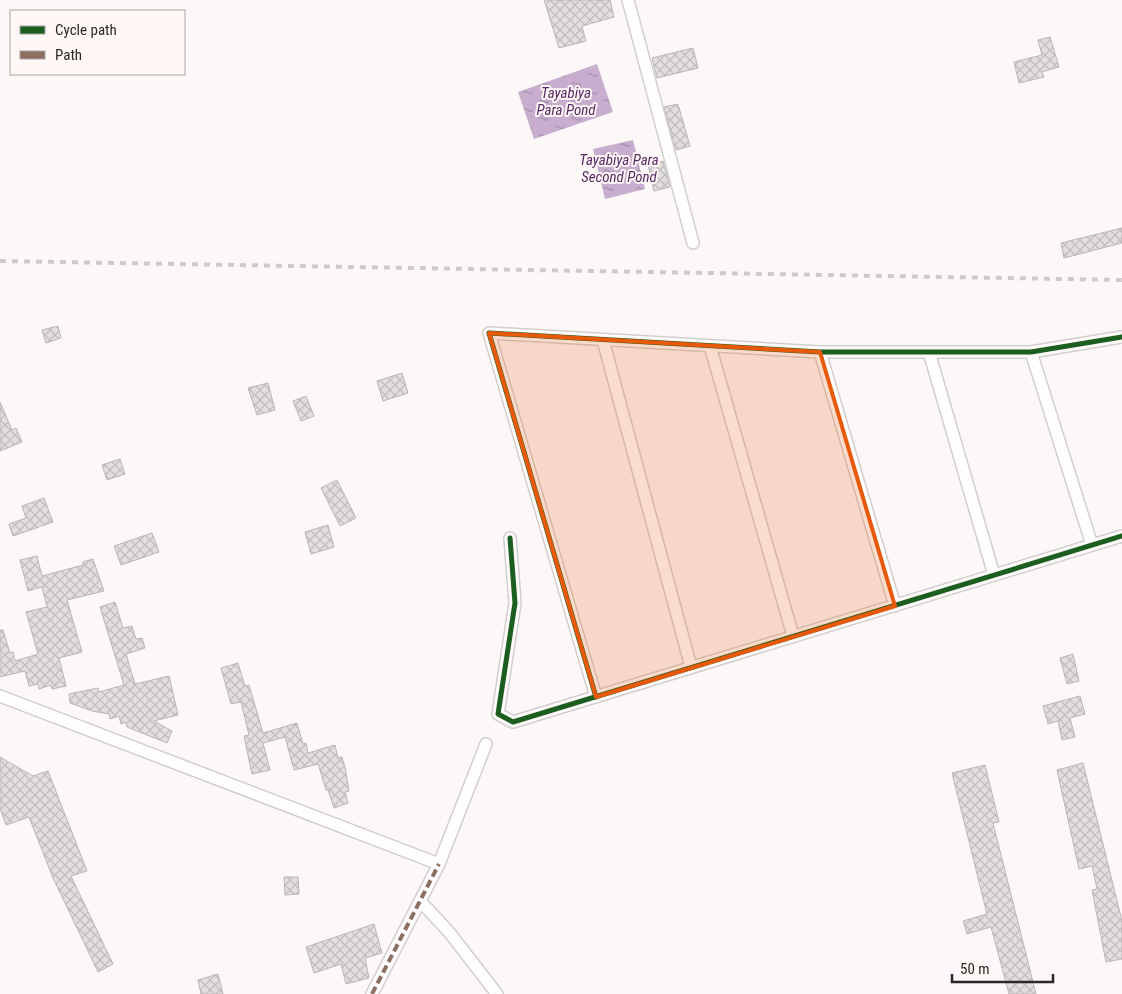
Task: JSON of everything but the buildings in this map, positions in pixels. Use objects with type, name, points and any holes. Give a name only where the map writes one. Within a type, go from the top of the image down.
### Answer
[{"type":"street","points":[[628,0],[693,243]]},
{"type":"street","points":[[596,696],[489,333],[820,352],[1030,352],[1122,337]]},
{"type":"street","points":[[602,340],[691,667]]},
{"type":"street","points":[[710,346],[793,636]]},
{"type":"street","points":[[820,352],[894,606]]},
{"type":"street","points":[[929,352],[994,575]]},
{"type":"street","points":[[1030,352],[1092,546]]},
{"type":"street","points":[[510,538],[515,603],[498,714],[513,722],[1122,536]]},
{"type":"street","points":[[0,696],[439,864]]},
{"type":"street","points":[[372,994],[439,864],[486,744]]},
{"type":"street","points":[[421,902],[449,932],[497,994]]},
{"type":"highlighted area","points":[[489,333],[820,352],[895,606],[596,697]]},
{"type":"water","name":"Tayabiya Para Pond","points":[[597,64],[613,112],[534,139],[518,92]]},
{"type":"water","name":"Tayabiya Para Second Pond","points":[[633,140],[645,189],[605,199],[593,149]]},
{"type":"railway","points":[[0,261],[1122,280]]},
{"type":"marked path","points":[[372,994],[439,864]]},
{"type":"cycle path","points":[[596,697],[489,333],[820,352],[1031,352],[1122,337]]},
{"type":"cycle path","points":[[510,538],[515,603],[498,714],[513,722],[1122,536]]}]
